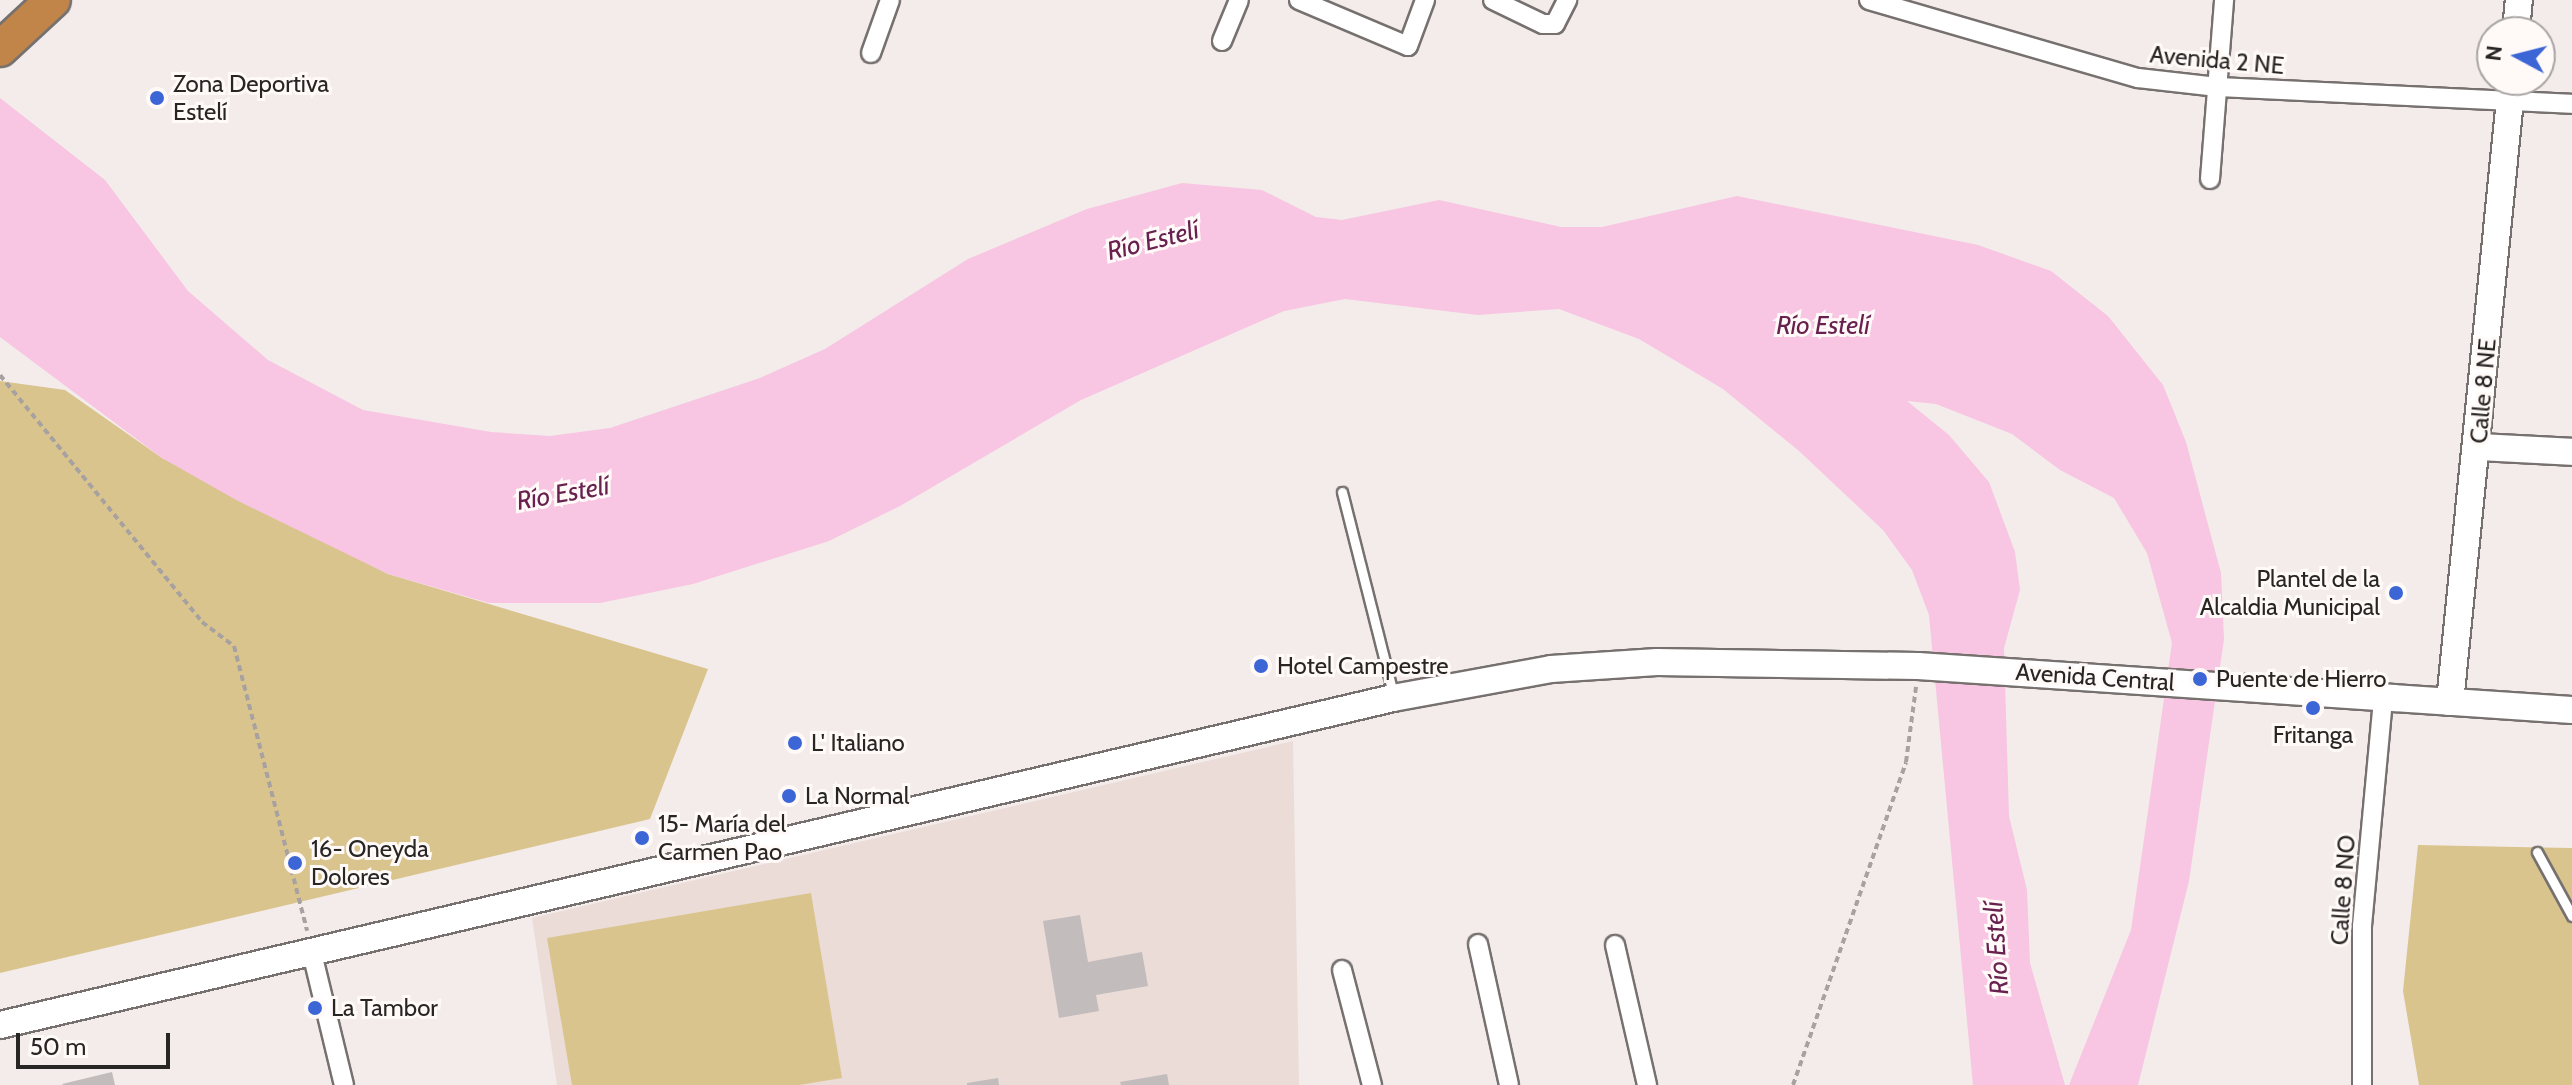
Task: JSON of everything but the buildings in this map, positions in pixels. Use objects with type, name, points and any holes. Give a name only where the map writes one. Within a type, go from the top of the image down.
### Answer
[{"type":"highway","points":[[0,49],[53,0]]},
{"type":"street","points":[[871,53],[890,0]]},
{"type":"street","points":[[1222,41],[1239,0]]},
{"type":"street","points":[[1299,0],[1408,46],[1425,0]]},
{"type":"street","points":[[1493,0],[1543,24],[1555,24],[1567,0]]},
{"type":"street","name":"Avenida 2 NE","points":[[1869,0],[2093,67],[2217,87],[2476,90]]},
{"type":"street","points":[[2210,179],[2224,0]]},
{"type":"street","name":"Calle 8 NE","points":[[2450,702],[2478,447],[2510,96]]},
{"type":"street","name":"Avenida 2 NE","points":[[2537,96],[2572,104]]},
{"type":"street","points":[[2478,447],[2572,452]]},
{"type":"street","name":"Avenida Central","points":[[0,1025],[1393,698],[1597,664],[1918,666],[2572,710]]},
{"type":"street","name":"Calle 8 NO","points":[[2362,1085],[2362,926],[2383,698]]},
{"type":"street","points":[[1478,944],[1509,1085]]},
{"type":"street","points":[[1615,945],[1647,1085]]},
{"type":"street","points":[[312,953],[344,1085]]},
{"type":"street","points":[[1342,970],[1372,1085]]},
{"type":"lane","points":[[1342,492],[1393,698]]},
{"type":"lane","points":[[2537,852],[2572,916]]},
{"type":"path","points":[[0,375],[202,622],[234,646],[312,953]]},
{"type":"path","points":[[1793,1085],[1906,762],[1918,666]]},
{"type":"shaded area","points":[[0,381],[65,390],[162,458],[388,574],[708,669],[650,819],[0,973]]},
{"type":"shaded area","points":[[1293,741],[1299,1085],[557,1085],[532,918]]},
{"type":"shaded area","points":[[2418,845],[2572,848],[2572,1085],[2419,1085],[2403,991]]},
{"type":"shaded area","points":[[811,893],[842,1078],[799,1085],[572,1085],[547,938]]},
{"type":"water","name":"Río Estelí","points":[[0,98],[105,180],[188,291],[268,360],[363,410],[491,432],[550,436],[610,428],[760,378],[825,349],[968,259],[1087,209],[1182,183],[1262,190],[1316,217],[1342,220],[1439,200],[1561,227],[1602,227],[1737,196],[1978,245],[2051,271],[2108,316],[2163,385],[2186,442],[2221,573],[2224,639],[2189,881],[2138,1085],[2069,1085],[2131,930],[2172,643],[2147,553],[2114,498],[2060,470],[2012,434],[1936,404],[1907,401],[1949,435],[1989,482],[2015,552],[2020,590],[2004,648],[2009,816],[2027,890],[2030,963],[2065,1085],[1973,1085],[1929,615],[1912,570],[1883,530],[1799,451],[1723,389],[1639,339],[1559,309],[1478,315],[1345,299],[1284,311],[1081,400],[900,506],[829,541],[693,584],[600,603],[489,603],[388,574],[238,501],[162,458],[0,337]]},
{"type":"place","name":"Zona Deportiva Estelí","points":[[157,98]]},
{"type":"place","name":"Plantel de la Alcaldia Municipal","points":[[2396,593]]},
{"type":"place","name":"Hotel Campestre","points":[[1261,666]]},
{"type":"place","name":"Puente de Hierro","points":[[2200,679]]},
{"type":"place","name":"Fritanga","points":[[2313,708]]},
{"type":"place","name":"L' Italiano","points":[[795,743]]},
{"type":"place","name":"La Normal","points":[[789,796]]},
{"type":"place","name":"15- María del Carmen Pao","points":[[642,838]]},
{"type":"place","name":"16- Oneyda Dolores","points":[[295,863]]},
{"type":"place","name":"La Tambor","points":[[315,1008]]}]
